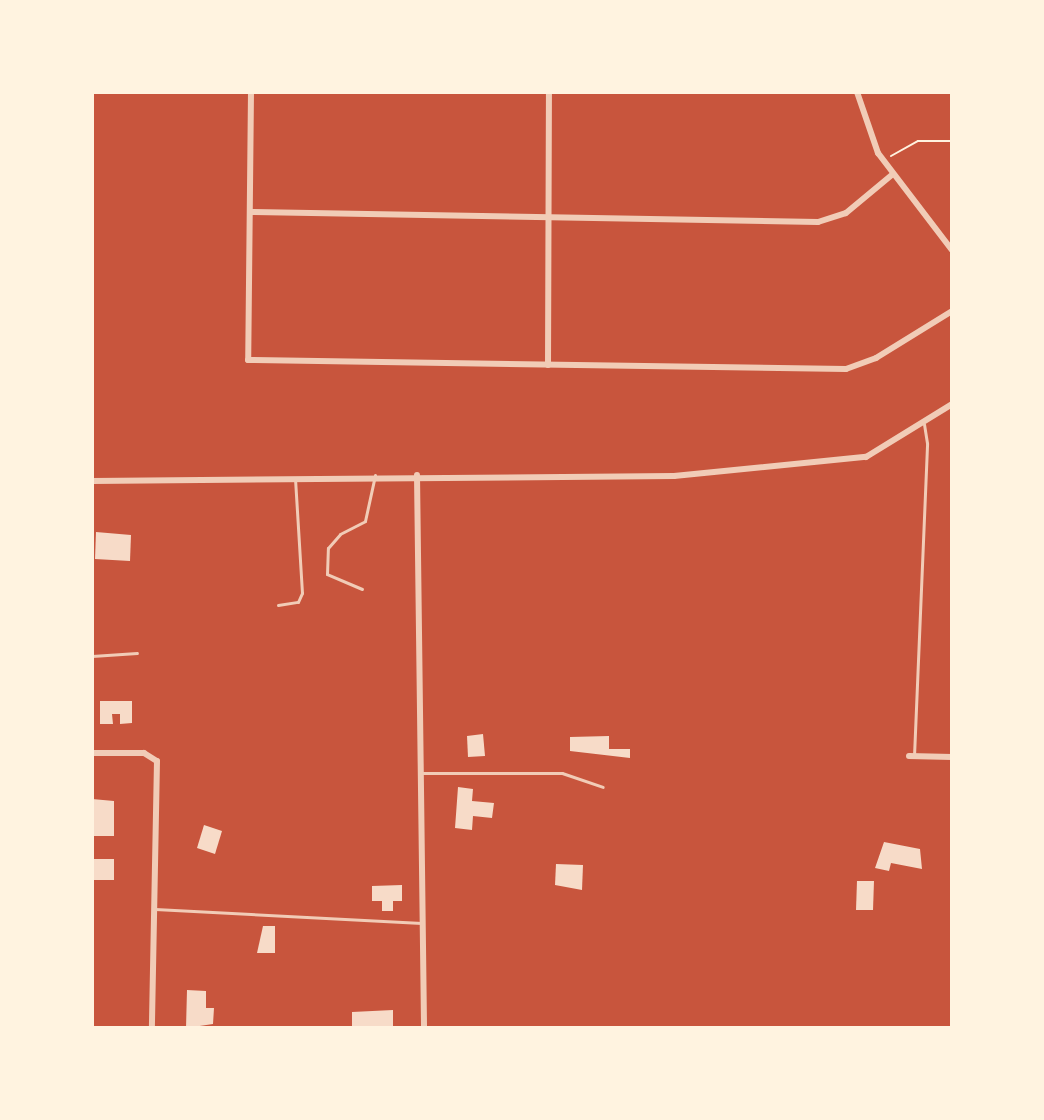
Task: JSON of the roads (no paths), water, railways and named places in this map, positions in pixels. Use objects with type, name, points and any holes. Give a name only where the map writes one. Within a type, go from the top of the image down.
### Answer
[{"type":"street","points":[[251,92],[248,360],[846,369],[876,358],[952,311]]},
{"type":"street","points":[[548,365],[549,92]]},
{"type":"street","points":[[857,92],[884,161],[952,250]]},
{"type":"street","points":[[250,212],[818,222],[846,213],[893,174]]},
{"type":"street","points":[[92,481],[375,475],[607,479],[852,459],[866,457],[952,404]]},
{"type":"street","points":[[417,475],[424,1028]]},
{"type":"street","points":[[92,753],[144,753],[157,761],[152,1028]]},
{"type":"street","points":[[912,756],[952,757]]},
{"type":"lane","points":[[912,756],[927,443],[923,420]]},
{"type":"lane","points":[[362,589],[327,574],[328,548],[340,534],[365,521],[375,475]]},
{"type":"lane","points":[[278,605],[298,602],[302,593],[295,477]]},
{"type":"lane","points":[[92,656],[137,653]]},
{"type":"lane","points":[[421,773],[562,773],[603,787]]},
{"type":"lane","points":[[155,909],[422,923]]}]
